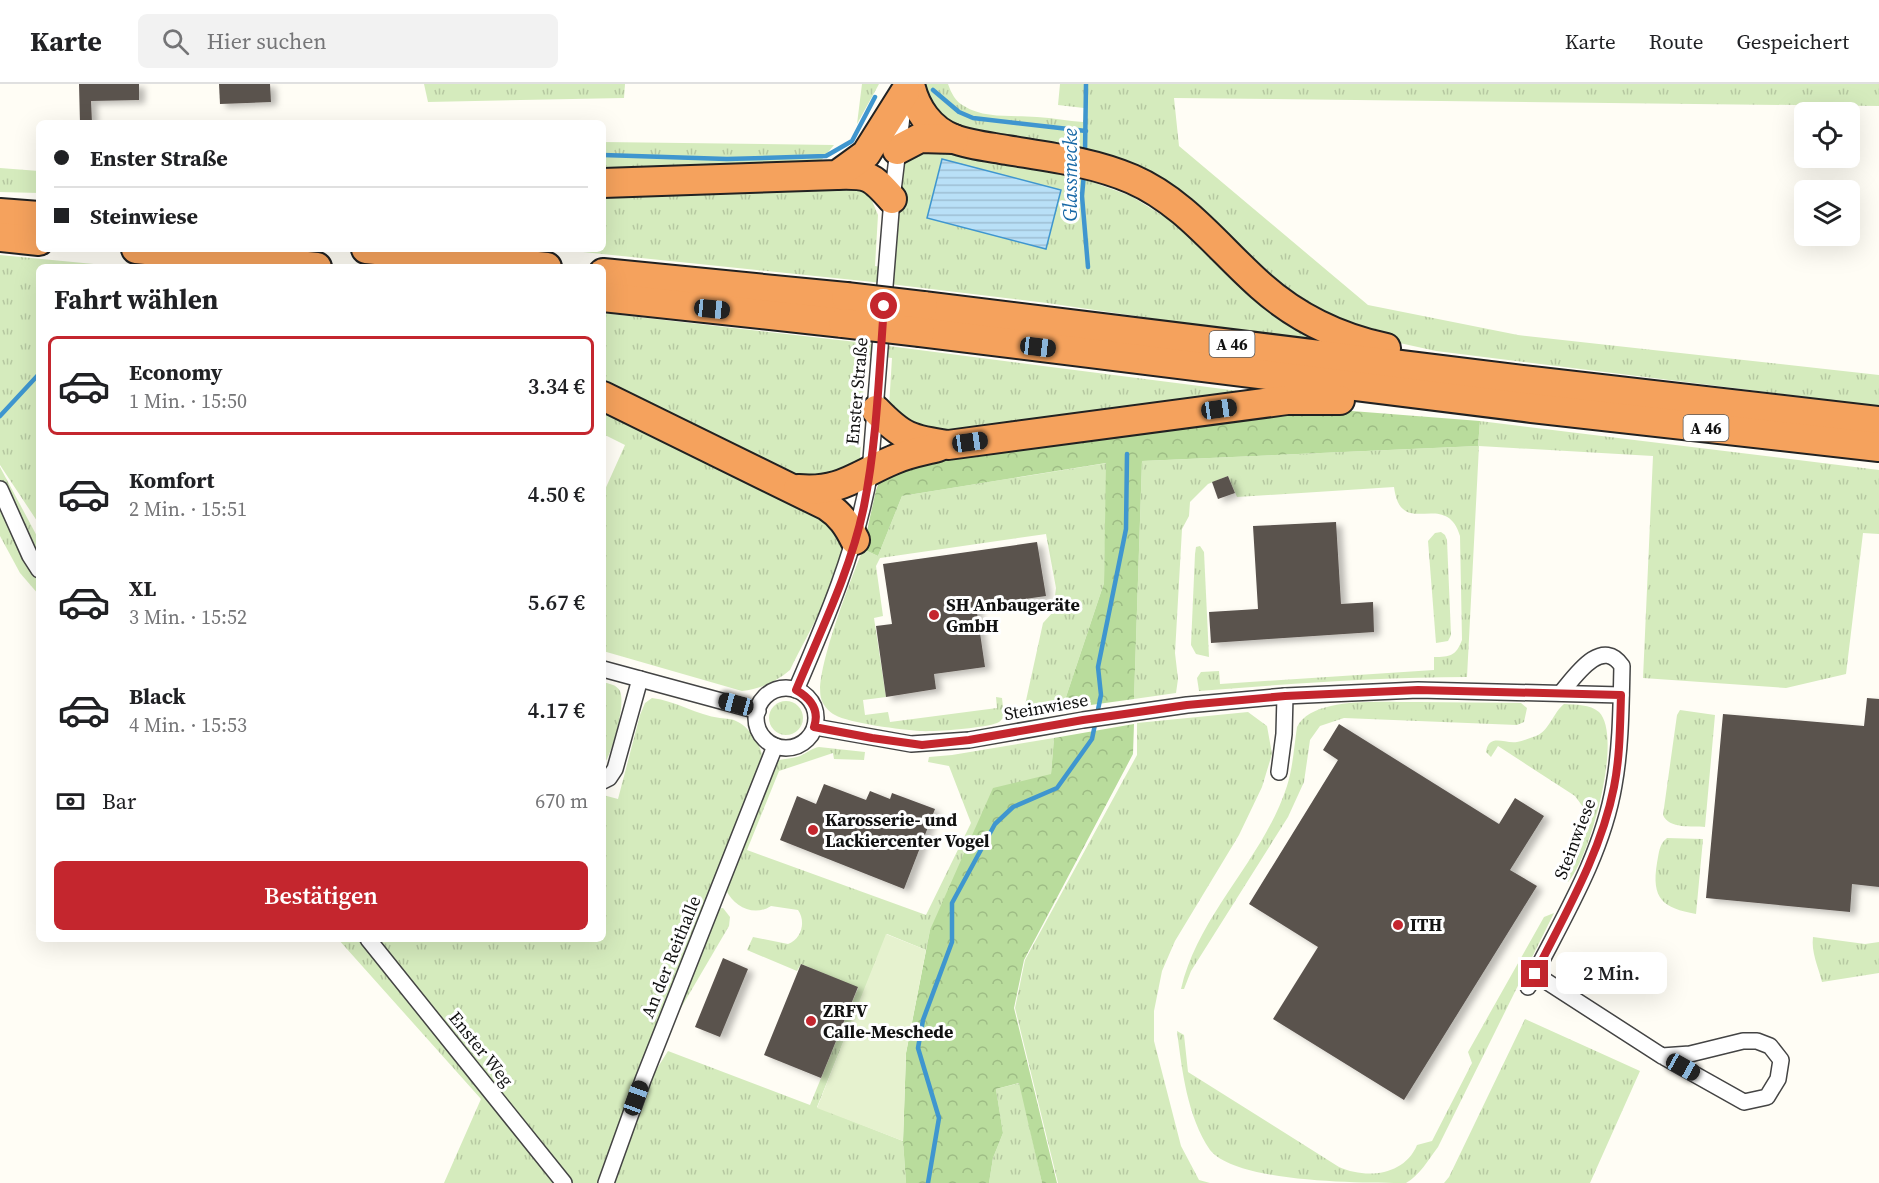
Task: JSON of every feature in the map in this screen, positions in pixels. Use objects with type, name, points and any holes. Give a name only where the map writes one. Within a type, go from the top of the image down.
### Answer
[{"type":"highway","points":[[837,175],[866,154],[907,87],[926,119],[954,139]]},
{"type":"highway","points":[[897,150],[920,138],[954,139],[1064,159],[1131,179],[1167,199],[1200,226],[1272,295],[1324,329],[1346,338],[1536,395]]},
{"type":"highway","points":[[606,183],[837,175],[868,177],[877,182],[892,199]]},
{"type":"highway","points":[[0,203],[36,201]]},
{"type":"highway","points":[[0,213],[36,216]]},
{"type":"highway","points":[[0,237],[36,241]]},
{"type":"highway","points":[[170,252],[288,264]]},
{"type":"highway","points":[[396,252],[517,264]]},
{"type":"highway","points":[[193,254],[240,264]]},
{"type":"highway","name":"A 46","points":[[606,273],[844,310],[1536,395],[1879,447]]},
{"type":"highway","name":"A 46","points":[[606,297],[844,310]]},
{"type":"highway","points":[[792,489],[824,490],[852,481],[909,453],[1287,400],[1536,395]]},
{"type":"highway","name":"A 46","points":[[1536,395],[1879,422]]},
{"type":"highway","points":[[606,397],[836,512],[847,525],[855,540]]},
{"type":"highway","points":[[876,410],[891,426],[912,439],[948,446]]},
{"type":"street","name":"Enster Straße","points":[[796,690],[835,598],[855,540],[870,472],[892,199],[907,87]]},
{"type":"street","points":[[0,489],[36,565]]},
{"type":"street","name":"Steinwiese","points":[[1561,693],[1595,657],[1603,654],[1618,660],[1622,666],[1619,752],[1607,815],[1588,865],[1532,980],[1662,1056]]},
{"type":"street","points":[[606,670],[758,711]]},
{"type":"street","points":[[606,780],[615,769],[640,679]]},
{"type":"street","points":[[786,688],[796,690],[812,703],[816,713],[814,727],[806,741],[797,746],[788,748],[775,746],[763,737],[759,729],[758,711],[768,695],[786,688]]},
{"type":"street","name":"Steinwiese","points":[[814,727],[922,745],[969,740],[1187,705],[1285,696],[1418,690],[1621,695]]},
{"type":"street","points":[[1280,772],[1285,696]]},
{"type":"street","name":"An der Reithalle","points":[[606,1183],[643,1080],[775,746]]},
{"type":"street","name":"Enster Weg","points":[[370,942],[564,1183]]},
{"type":"street","points":[[1743,1041],[1757,1041],[1770,1046],[1781,1060],[1778,1079],[1767,1097],[1744,1102],[1662,1056],[1690,1053],[1743,1041]]},
{"type":"green space","points":[[424,84],[625,84],[624,98],[428,102]]},
{"type":"green space","points":[[862,84],[879,84],[857,124]]},
{"type":"green space","points":[[917,84],[948,84],[952,94],[959,102],[981,113],[1083,122],[1084,108],[1058,105],[1060,84],[1879,84],[1879,106],[1860,106],[1860,102],[1794,102],[1794,105],[1174,98],[1179,146],[1368,305],[1518,335],[1879,375],[1879,408],[1436,351],[1377,338],[1319,315],[1275,278],[1194,200],[1142,168],[948,125]]},
{"type":"green space","points":[[606,142],[834,145],[815,168],[606,175]]},
{"type":"green space","points":[[924,144],[1070,174],[1131,196],[1189,232],[1326,344],[1047,303],[873,282],[583,252],[606,252],[606,191],[865,184],[878,215],[875,266],[894,269],[903,164],[907,154]]},
{"type":"green space","points":[[0,168],[36,171],[36,193],[0,192]]},
{"type":"green space","points":[[0,255],[94,264],[36,264],[36,519],[0,465]]},
{"type":"green space","points":[[606,313],[865,343],[1270,395],[947,437],[907,430],[889,407],[892,358],[865,355],[860,459],[834,479],[792,479],[606,389]]},
{"type":"green space","points":[[606,410],[822,511],[843,537],[836,571],[823,605],[790,670],[779,678],[761,687],[742,691],[606,652],[606,487],[625,445],[606,436]]},
{"type":"green space","points":[[1339,410],[1480,421],[1478,446],[1142,461],[1134,699],[1062,709],[1104,583],[1106,463],[902,496],[878,556],[863,549],[876,490],[882,475],[897,465],[1141,432]]},
{"type":"green space","points":[[1480,421],[1879,470],[1879,534],[1863,533],[1846,674],[1786,688],[1643,678],[1653,456],[1479,446],[1467,677],[1300,683],[1199,691],[1197,678],[1201,672],[1219,671],[1220,684],[1434,670],[1434,657],[1452,654],[1462,640],[1460,536],[1455,525],[1448,518],[1441,514],[1409,513],[1399,504],[1394,487],[1237,497],[1228,476],[1208,484],[1190,502],[1189,516],[1182,529],[1175,653],[1178,679],[1176,693],[1134,699],[1142,461],[1478,446]]},
{"type":"green space","points":[[1107,463],[1104,583],[1062,709],[1029,716],[1025,712],[1043,623],[1053,612],[1056,588],[1046,534],[880,558],[876,566],[883,616],[874,618],[886,697],[863,700],[865,715],[888,712],[890,722],[997,708],[996,697],[1002,698],[1004,717],[1000,721],[971,728],[920,731],[851,721],[835,715],[826,708],[821,698],[820,686],[828,647],[843,602],[863,549],[878,556],[902,496]]},
{"type":"green space","points":[[0,467],[36,534],[36,592],[20,573],[0,536]]},
{"type":"green space","points":[[1441,532],[1447,540],[1451,635],[1448,641],[1436,643],[1428,541],[1435,533]]},
{"type":"green space","points":[[1200,546],[1204,552],[1209,657],[1196,654],[1191,645],[1195,554],[1196,547]]},
{"type":"green space","points":[[606,683],[620,691],[621,698],[617,729],[606,762]]},
{"type":"green space","points":[[652,698],[738,722],[755,738],[763,760],[602,1183],[444,1183],[481,1099],[341,942],[606,942],[606,796],[618,799],[645,703]]},
{"type":"green space","points":[[786,701],[798,706],[803,718],[798,730],[786,735],[774,730],[769,718],[774,706]]},
{"type":"green space","points":[[1352,703],[1521,703],[1527,708],[1524,722],[1517,725],[1344,718],[1320,726],[1310,740],[1304,782],[1288,817],[1191,971],[1184,989],[1181,989],[1190,961],[1202,936],[1276,813],[1289,779],[1297,727],[1306,717],[1334,705]]},
{"type":"green space","points":[[1564,704],[1587,706],[1599,712],[1606,726],[1608,746],[1606,771],[1594,825],[1585,850],[1568,882],[1560,873],[1560,867],[1572,870],[1584,823],[1583,807],[1575,796],[1498,746],[1491,757],[1486,752],[1490,743],[1494,741],[1517,742],[1540,734]]},
{"type":"green space","points":[[1680,710],[1715,715],[1705,827],[1675,825],[1663,815],[1677,715]]},
{"type":"green space","points":[[1248,712],[1267,726],[1272,754],[1262,787],[1239,835],[1175,941],[1162,971],[1154,1011],[1154,1041],[1181,1146],[1199,1180],[1210,1183],[1058,1183],[1015,1008],[1025,960],[1137,755],[1137,723]]},
{"type":"green space","points":[[1134,724],[1133,754],[1024,960],[1014,1008],[1057,1183],[1042,1183],[1019,1083],[996,1089],[1003,1133],[993,1158],[989,1183],[906,1183],[903,1141],[906,1053],[930,930],[993,788],[1051,774],[1054,738]]},
{"type":"green space","points":[[1054,738],[1051,774],[930,930],[926,950],[887,934],[817,1107],[903,1141],[906,1183],[614,1183],[641,1094],[668,1051],[810,1105],[858,988],[801,964],[797,971],[747,950],[753,937],[788,944],[793,942],[802,924],[798,910],[771,906],[758,911],[751,910],[734,901],[726,890],[774,762],[800,756],[819,747],[865,752],[864,760],[834,759],[833,753],[779,771],[747,850],[926,915],[971,823],[949,766],[928,762],[929,757]]},
{"type":"green space","points":[[1667,838],[1703,839],[1696,914],[1675,909],[1662,900],[1658,893],[1657,863],[1661,846]]},
{"type":"green space","points":[[723,908],[730,917],[729,926],[678,1013],[676,1012],[717,909]]},
{"type":"green space","points":[[1554,913],[1438,1147],[1411,1180],[1406,1183],[1331,1181],[1272,1175],[1224,1161],[1210,1150],[1202,1137],[1191,1108],[1177,1031],[1184,1035],[1188,1072],[1339,1167],[1361,1173],[1372,1173],[1394,1169],[1403,1163],[1417,1145],[1432,1141],[1472,1063],[1468,1052],[1544,917]]},
{"type":"green space","points":[[886,934],[926,950],[906,1053],[903,1141],[817,1108]]},
{"type":"green space","points":[[1813,937],[1865,944],[1879,942],[1879,973],[1822,982],[1814,954]]},
{"type":"green space","points":[[1525,1019],[1640,1071],[1590,1183],[1444,1183],[1449,1177]]},
{"type":"green space","points":[[1020,1083],[1042,1183],[989,1183],[993,1158],[1003,1133],[996,1089]]},
{"type":"water","points":[[942,159],[1061,190],[1046,249],[927,218]]},
{"type":"building","points":[[79,84],[139,84],[139,100],[91,101],[92,120],[80,120]]},
{"type":"building","points":[[219,84],[270,84],[271,102],[220,104]]},
{"type":"building","points":[[1228,476],[1235,493],[1218,499],[1212,482]]},
{"type":"building","points":[[1336,522],[1341,604],[1373,602],[1374,632],[1211,643],[1209,612],[1258,609],[1253,526]]},
{"type":"building","name":"SH Anbaugeräte GmbH","points":[[1037,542],[1046,596],[976,606],[985,667],[934,674],[936,689],[886,697],[876,626],[892,624],[883,564]]},
{"type":"building","points":[[1867,698],[1879,699],[1879,887],[1852,884],[1850,912],[1706,898],[1723,714],[1864,726]]},
{"type":"building","name":"ITH","points":[[1339,724],[1499,824],[1515,798],[1544,816],[1510,870],[1537,886],[1404,1100],[1273,1019],[1318,947],[1249,904],[1338,760],[1323,750]]},
{"type":"building","points":[[824,784],[866,800],[870,791],[890,799],[892,793],[935,809],[904,889],[780,840],[797,796],[816,804]]},
{"type":"building","points":[[723,958],[748,969],[720,1037],[695,1027]]},
{"type":"building","name":"ZRFV Calle-Meschede","points":[[801,964],[858,987],[821,1078],[764,1055]]},
{"type":"waterway","name":"Glassmecke","points":[[1085,153],[1086,84]]},
{"type":"waterway","points":[[933,90],[959,112],[973,118],[1086,131]]},
{"type":"waterway","points":[[606,155],[727,159],[826,156],[852,141],[875,97]]},
{"type":"waterway","name":"Glassmecke","points":[[1084,173],[1082,196],[1088,267]]},
{"type":"waterway","points":[[0,416],[36,377]]},
{"type":"waterway","name":"Glassmecke","points":[[928,1183],[939,1118],[918,1048],[923,1020],[952,942],[952,903],[995,824],[1013,807],[1057,788],[1092,739],[1101,695],[1098,667],[1126,529],[1127,454]]},
{"type":"place","name":"SH Anbaugeräte GmbH","points":[[934,615]]},
{"type":"place","name":"Karosserie- und Lackiercenter Vogel","points":[[813,830]]},
{"type":"place","name":"ITH","points":[[1398,925]]},
{"type":"place","name":"ZRFV Calle-Meschede","points":[[811,1021]]},
{"type":"route","points":[[884,306],[870,472],[864,507],[835,598],[796,690],[812,703],[816,713],[814,727],[922,745],[969,740],[1187,705],[1285,696],[1418,690],[1533,691],[1621,695],[1619,752],[1614,786],[1603,828],[1588,865],[1535,974]]}]
